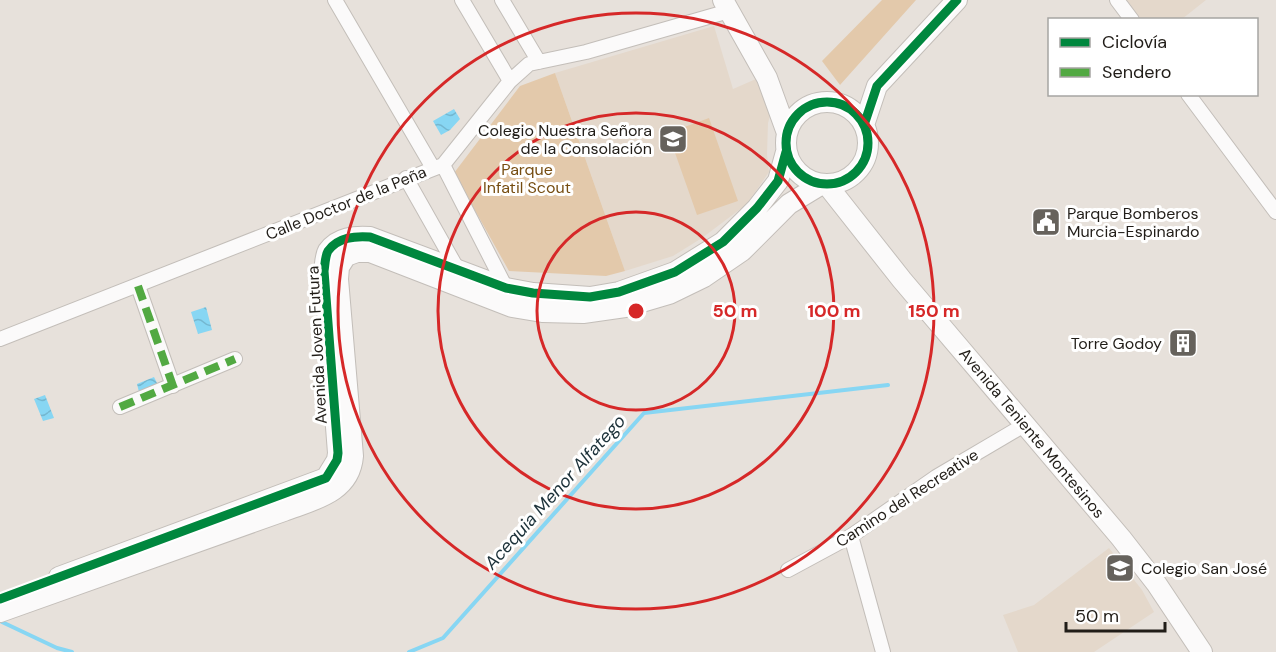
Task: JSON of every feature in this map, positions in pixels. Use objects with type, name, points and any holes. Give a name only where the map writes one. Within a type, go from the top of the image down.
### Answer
[{"type":"street","points":[[334,0],[438,166],[506,288]]},
{"type":"street","points":[[462,0],[510,81]]},
{"type":"street","points":[[502,0],[539,62]]},
{"type":"street","points":[[1117,0],[1130,18]]},
{"type":"street","points":[[864,125],[877,86],[951,2]]},
{"type":"street","points":[[726,5],[767,78],[795,170],[812,182],[824,184],[843,181],[863,163],[867,154],[867,134],[864,125],[851,110],[834,103],[825,102],[807,107],[795,118],[787,142]]},
{"type":"street","name":"Calle Doctor de la Peña","points":[[0,339],[438,166],[510,81],[529,64],[586,51],[726,5]]},
{"type":"street","points":[[767,78],[784,96],[807,107]]},
{"type":"street","points":[[834,103],[877,86]]},
{"type":"street","points":[[1189,96],[1276,212]]},
{"type":"street","name":"Avenida Joven Futura","points":[[0,599],[326,478],[337,460],[338,448],[324,272],[327,252],[336,244],[351,236],[370,237],[506,288],[533,294],[590,297],[619,292],[675,272],[723,242],[757,208],[778,181],[787,142]]},
{"type":"street","name":"Avenida Teniente Montesinos","points":[[850,177],[849,194],[854,220]]},
{"type":"street","points":[[406,178],[458,270]]},
{"type":"street","name":"Avenida Joven Futura","points":[[0,612],[284,512],[325,495],[340,486],[349,473],[353,456],[338,279],[339,267],[346,256],[357,252],[370,252],[512,307],[542,312],[583,313],[625,307],[669,294],[704,278],[742,251],[789,204],[824,184]]},
{"type":"street","name":"Avenida Teniente Montesinos","points":[[824,184],[838,197],[928,311],[1026,424],[1140,563],[1202,652]]},
{"type":"street","points":[[138,286],[173,386]]},
{"type":"street","points":[[120,407],[235,359]]},
{"type":"street","name":"Camino del Recreative","points":[[788,570],[850,536],[936,477],[1026,424]]},
{"type":"street","points":[[850,536],[883,652]]},
{"type":"shaded area","points":[[1127,0],[1206,0],[1183,18],[1140,18]]},
{"type":"shaded area","name":"Colegio Nuestra Señora de la Consolación","points":[[714,26],[733,89],[756,79],[772,109],[768,123],[769,172],[747,204],[702,238],[673,256],[625,271],[555,73]]},
{"type":"shaded area","points":[[1109,548],[1142,590],[1154,612],[1094,652],[1018,652],[1003,615],[1034,605]]},
{"type":"green space","points":[[882,0],[916,0],[840,85],[822,61]]},
{"type":"green space","name":"Parque Infatil Scout","points":[[555,73],[625,271],[606,276],[509,271],[454,173],[520,86]]},
{"type":"green space","points":[[709,118],[738,201],[697,215],[668,133]]},
{"type":"water","points":[[454,109],[460,119],[450,130],[441,135],[433,121]]},
{"type":"water","points":[[206,307],[212,330],[198,334],[191,312]]},
{"type":"water","points":[[154,377],[158,385],[139,392],[137,384]]},
{"type":"water","points":[[45,395],[54,418],[43,421],[34,399]]},
{"type":"waterway","name":"Acequia Menor Alfatego","points":[[409,652],[443,638],[644,413],[888,385]]},
{"type":"waterway","name":"Acequia Menor Alfatego","points":[[2,622],[57,648],[72,652]]},
{"type":"marked path","points":[[138,286],[173,386]]},
{"type":"marked path","points":[[120,407],[235,359]]},
{"type":"cycle path","points":[[864,125],[877,86],[957,0]]},
{"type":"cycle path","points":[[827,102],[843,105],[856,114],[865,127],[868,143],[865,159],[856,172],[843,181],[827,184],[811,181],[798,172],[789,159],[786,143],[789,127],[798,114],[811,105],[827,102]]},
{"type":"cycle path","points":[[0,599],[326,478],[337,460],[338,453],[324,271],[328,251],[342,240],[353,237],[370,237],[506,288],[533,293],[590,297],[619,292],[675,272],[723,242],[757,208],[778,181],[786,152]]},
{"type":"place","name":"Colegio Nuestra Señora de la Consolación","points":[[673,139]]},
{"type":"place","name":"Parque Bomberos Murcia-Espinardo","points":[[1046,222]]},
{"type":"place","name":"Torre Godoy","points":[[1183,343]]},
{"type":"place","name":"Colegio San José","points":[[1120,568]]}]
